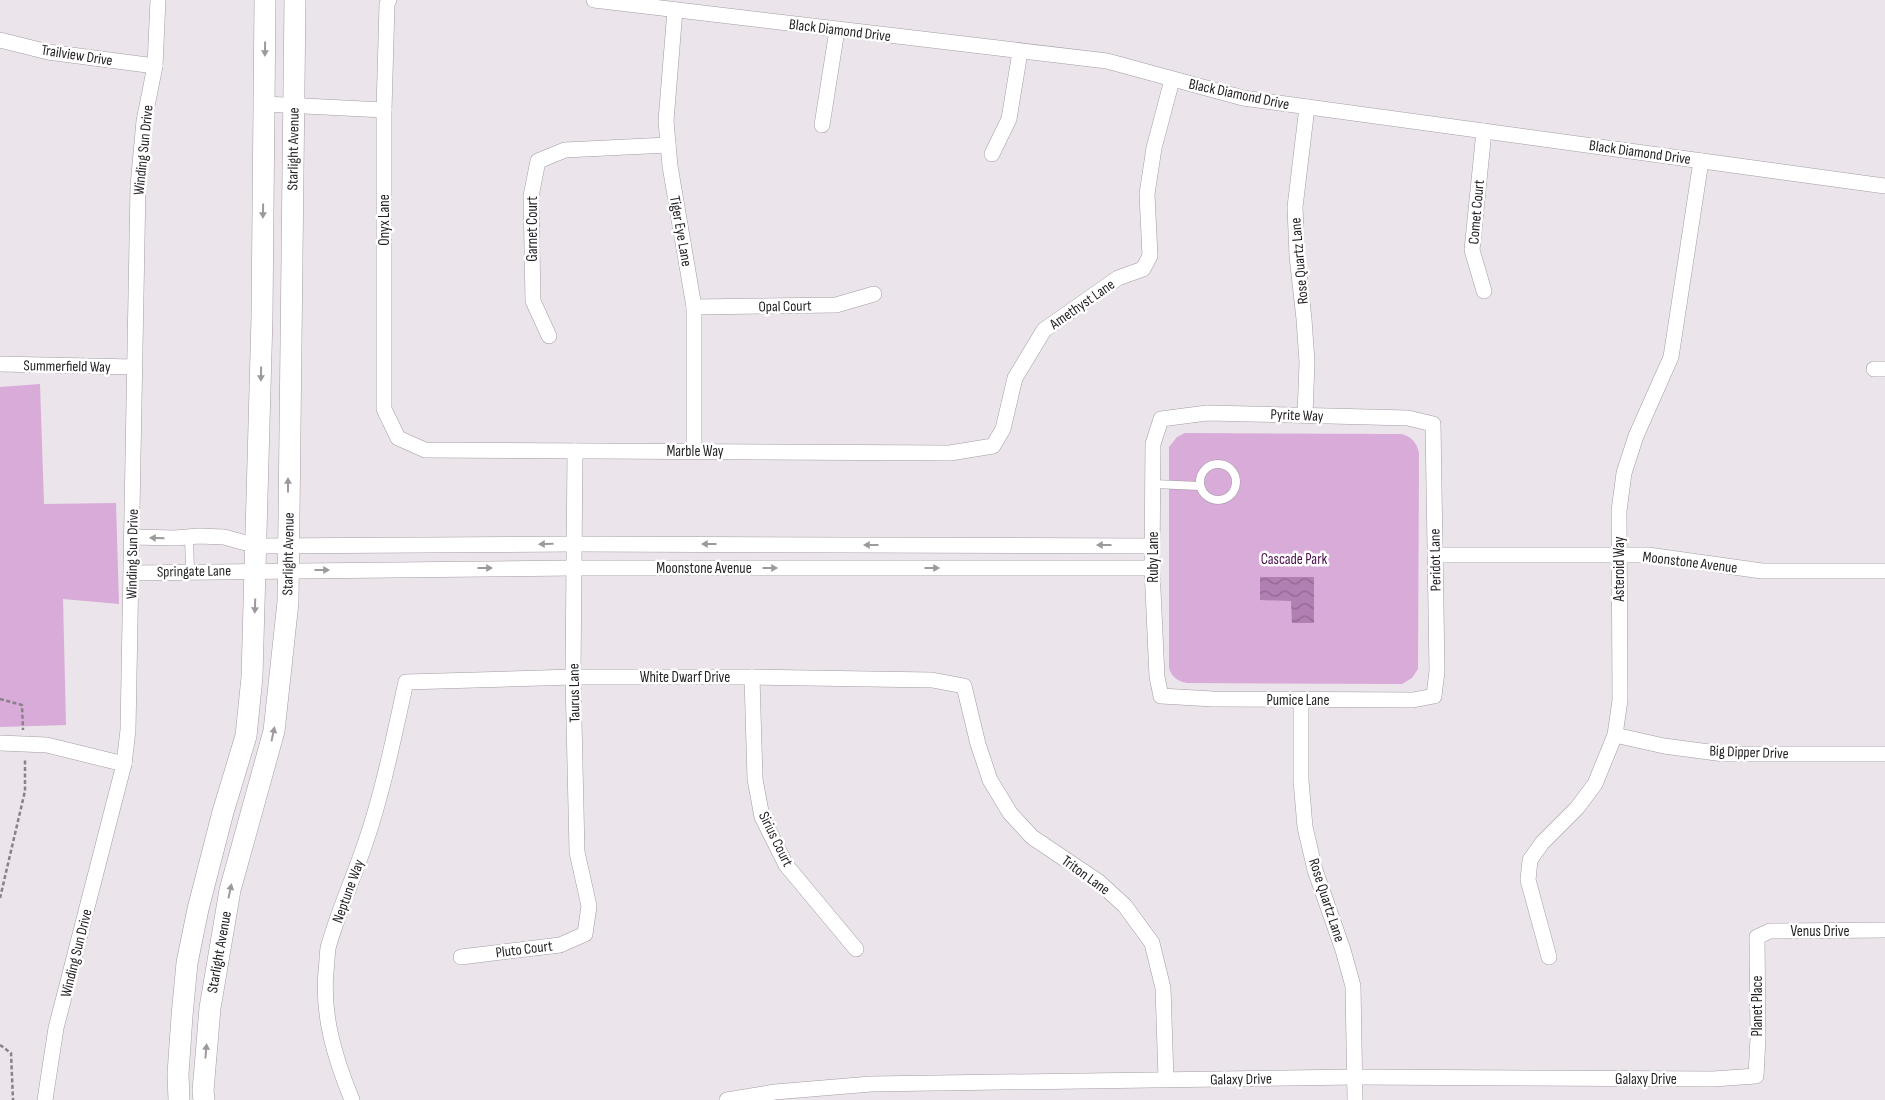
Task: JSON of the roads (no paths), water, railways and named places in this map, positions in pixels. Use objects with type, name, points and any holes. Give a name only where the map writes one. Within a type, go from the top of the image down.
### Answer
[{"type":"street","name":"Winding Sun Drive","points":[[45,1100],[56,1028],[124,764],[128,730],[138,186],[144,122],[155,66],[158,0]]},
{"type":"street","name":"Starlight Avenue","points":[[179,1100],[180,1035],[187,962],[198,909],[223,812],[246,736],[252,677],[262,317],[265,0]]},
{"type":"street","name":"Starlight Avenue","points":[[204,1100],[203,1091],[210,1008],[230,890],[274,731],[288,602],[295,0]]},
{"type":"street","name":"Onyx Lane","points":[[389,0],[387,4],[384,110],[384,409],[398,438]]},
{"type":"street","name":"Black Diamond Drive","points":[[594,0],[1106,61],[1243,98],[1885,186]]},
{"type":"street","name":"Tiger Eye Lane","points":[[675,10],[666,121],[670,166],[694,307],[694,451]]},
{"type":"street","points":[[822,125],[837,30]]},
{"type":"street","name":"Trailview Drive","points":[[0,40],[48,52],[155,66]]},
{"type":"street","points":[[992,154],[1010,120],[1020,52]]},
{"type":"street","name":"Amethyst Lane","points":[[993,446],[1003,429],[1015,378],[1044,330],[1118,278],[1143,269],[1150,256],[1147,194],[1154,148],[1172,80]]},
{"type":"street","points":[[264,104],[384,110]]},
{"type":"street","name":"Rose Quartz Lane","points":[[1305,415],[1307,362],[1297,256],[1295,207],[1307,108]]},
{"type":"street","name":"Comet Court","points":[[1484,132],[1472,250],[1484,291]]},
{"type":"street","name":"Garnet Court","points":[[549,336],[533,301],[531,196],[538,161],[565,150],[668,146]]},
{"type":"street","name":"Asteroid Way","points":[[1549,956],[1528,880],[1530,860],[1542,842],[1577,808],[1595,784],[1615,735],[1620,700],[1618,555],[1619,511],[1624,473],[1636,436],[1671,357],[1701,161]]},
{"type":"street","name":"Opal Court","points":[[694,307],[836,305],[874,294]]},
{"type":"street","name":"Summerfield Way","points":[[0,364],[134,367]]},
{"type":"street","name":"Pyrite Way","points":[[1161,419],[1207,413],[1408,418],[1433,424]]},
{"type":"street","name":"Ruby Lane","points":[[1161,419],[1153,444],[1152,546],[1157,677],[1161,696]]},
{"type":"street","name":"Peridot Lane","points":[[1433,424],[1437,671],[1434,696]]},
{"type":"street","name":"Marble Way","points":[[398,438],[425,450],[950,453],[993,446]]},
{"type":"street","name":"Taurus Lane","points":[[575,451],[573,677],[577,852],[589,906],[585,934]]},
{"type":"street","name":"Springate Lane","points":[[133,537],[224,537],[257,546]]},
{"type":"street","name":"Moonstone Avenue","points":[[257,546],[574,544],[1152,546]]},
{"type":"street","name":"Moonstone Avenue","points":[[1435,555],[1648,555],[1762,571],[1885,571]]},
{"type":"street","name":"Moonstone Avenue","points":[[256,570],[1152,568]]},
{"type":"street","name":"Springate Lane","points":[[132,573],[256,570]]},
{"type":"street","name":"White Dwarf Drive","points":[[406,682],[573,677],[752,677],[932,680],[964,686]]},
{"type":"street","name":"Sirius Court","points":[[752,677],[755,779],[762,817],[786,865],[856,948]]},
{"type":"street","name":"Neptune Way","points":[[352,1100],[340,1072],[331,1037],[324,996],[328,950],[344,896],[365,844],[384,778],[406,682]]},
{"type":"street","name":"Triton Lane","points":[[964,686],[978,744],[990,780],[1010,812],[1032,837],[1099,882],[1125,906],[1152,943],[1163,988],[1166,1079]]},
{"type":"street","name":"Pumice Lane","points":[[1161,696],[1213,699],[1413,700],[1434,696]]},
{"type":"street","name":"Rose Quartz Lane","points":[[1301,700],[1301,780],[1305,827],[1315,870],[1343,950],[1353,986],[1355,1100]]},
{"type":"street","name":"Big Dipper Drive","points":[[1615,735],[1664,746],[1724,754],[1885,754]]},
{"type":"street","points":[[0,743],[47,745],[124,764]]},
{"type":"street","name":"Venus Drive","points":[[1757,937],[1770,931],[1885,930]]},
{"type":"street","name":"Pluto Court","points":[[461,957],[560,945],[585,934]]},
{"type":"street","name":"Planet Place","points":[[1756,1076],[1758,1038],[1757,937]]},
{"type":"street","name":"Galaxy Drive","points":[[727,1100],[775,1092],[871,1084],[1355,1078],[1713,1080],[1756,1076]]},
{"type":"lane","points":[[1216,464],[1228,467],[1236,477],[1235,489],[1228,498],[1222,500],[1211,499],[1202,491],[1200,486],[1200,480],[1206,469],[1216,464]]},
{"type":"lane","points":[[1154,484],[1200,486]]},
{"type":"lane","points":[[190,537],[190,571]]},
{"type":"water","points":[[1260,577],[1314,577],[1314,623],[1292,623],[1291,601],[1260,600]]},
{"type":"park label","name":"Cascade Park","points":[[1294,559]]}]
